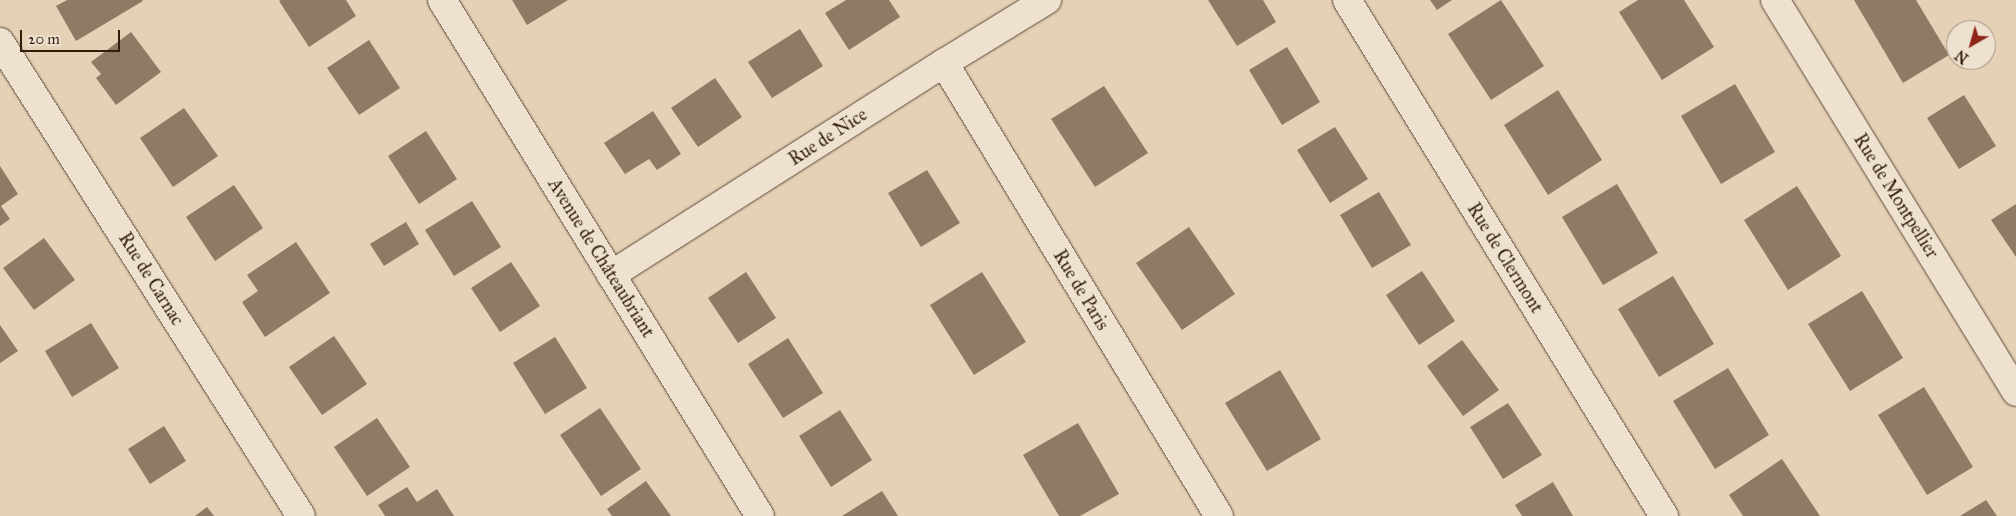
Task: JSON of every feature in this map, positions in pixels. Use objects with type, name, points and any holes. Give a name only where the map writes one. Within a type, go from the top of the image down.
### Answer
[{"type":"street","name":"Avenue de Châteaubriant","points":[[442,0],[760,516]]},
{"type":"street","name":"Rue de Nice","points":[[611,275],[944,63],[1047,0]]},
{"type":"street","name":"Rue de Clermont","points":[[1347,0],[1664,516]]},
{"type":"street","name":"Rue de Montpellier","points":[[1775,0],[2016,392]]},
{"type":"street","name":"Rue de Carnac","points":[[0,42],[301,516]]},
{"type":"street","name":"Rue de Paris","points":[[944,63],[1219,516]]},
{"type":"building","points":[[67,0],[143,1],[76,41],[56,6]]},
{"type":"building","points":[[346,0],[356,16],[309,47],[279,1]]},
{"type":"building","points":[[512,0],[568,0],[527,25]]},
{"type":"building","points":[[846,0],[889,0],[900,17],[849,50],[825,13]]},
{"type":"building","points":[[1208,0],[1263,0],[1276,22],[1237,46]]},
{"type":"building","points":[[1430,0],[1452,0],[1437,10]]},
{"type":"building","points":[[1501,0],[1544,66],[1491,100],[1448,34]]},
{"type":"building","points":[[1638,0],[1684,0],[1714,47],[1662,80],[1619,12]]},
{"type":"building","points":[[1854,0],[1916,0],[1946,50],[1946,57],[1903,83]]},
{"type":"building","points":[[800,29],[823,66],[772,98],[748,62]]},
{"type":"building","points":[[131,32],[161,72],[116,105],[96,78],[101,74],[91,62]]},
{"type":"building","points":[[369,40],[400,88],[359,115],[327,68]]},
{"type":"building","points":[[1287,47],[1320,102],[1282,125],[1249,70]]},
{"type":"building","points":[[715,78],[742,117],[698,147],[671,108]]},
{"type":"building","points":[[1735,84],[1775,152],[1721,184],[1681,116]]},
{"type":"building","points":[[1104,86],[1148,153],[1095,187],[1051,119]]},
{"type":"building","points":[[1558,90],[1602,160],[1548,195],[1504,125]]},
{"type":"building","points":[[1964,95],[1996,146],[1959,169],[1927,118]]},
{"type":"building","points":[[184,108],[218,156],[173,187],[140,138]]},
{"type":"building","points":[[653,111],[681,154],[657,170],[649,159],[625,174],[604,143]]},
{"type":"building","points":[[1335,127],[1368,179],[1330,203],[1297,150]]},
{"type":"building","points":[[426,131],[457,179],[419,204],[388,156]]},
{"type":"building","points":[[0,166],[18,194],[1,206],[10,219],[0,226]]},
{"type":"building","points":[[927,170],[960,223],[921,247],[888,193]]},
{"type":"building","points":[[1617,184],[1658,253],[1603,285],[1562,217]]},
{"type":"building","points":[[234,185],[263,228],[215,261],[186,217]]},
{"type":"building","points":[[1797,186],[1841,256],[1788,290],[1744,220]]},
{"type":"building","points":[[1379,192],[1411,245],[1372,268],[1340,215]]},
{"type":"building","points":[[472,201],[501,247],[454,276],[425,230]]},
{"type":"building","points":[[2016,204],[2016,257],[1991,220]]},
{"type":"building","points":[[406,222],[419,244],[384,266],[370,244]]},
{"type":"building","points":[[1189,227],[1235,294],[1182,330],[1136,263]]},
{"type":"building","points":[[44,238],[75,280],[34,310],[3,268]]},
{"type":"building","points":[[296,242],[330,293],[265,337],[242,302],[258,291],[247,275]]},
{"type":"building","points":[[511,262],[540,306],[500,332],[471,288]]},
{"type":"building","points":[[1422,271],[1455,321],[1419,345],[1386,295]]},
{"type":"building","points":[[746,272],[776,318],[738,343],[708,298]]},
{"type":"building","points":[[982,272],[1026,342],[974,375],[930,305]]},
{"type":"building","points":[[1673,276],[1714,344],[1659,377],[1618,309]]},
{"type":"building","points":[[1862,291],[1903,358],[1850,391],[1808,324]]},
{"type":"building","points":[[91,323],[119,368],[72,397],[45,351]]},
{"type":"building","points":[[0,325],[18,351],[0,363]]},
{"type":"building","points":[[334,336],[367,384],[322,415],[289,367]]},
{"type":"building","points":[[555,337],[587,388],[545,414],[513,363]]},
{"type":"building","points":[[788,338],[823,393],[783,418],[748,364]]},
{"type":"building","points":[[1462,340],[1499,390],[1463,416],[1427,366]]},
{"type":"building","points":[[1728,368],[1769,435],[1715,469],[1673,401]]},
{"type":"building","points":[[1280,370],[1321,439],[1267,471],[1225,403]]},
{"type":"building","points":[[1924,387],[1973,467],[1927,495],[1878,415]]},
{"type":"building","points":[[1508,403],[1542,455],[1503,479],[1470,427]]},
{"type":"building","points":[[600,408],[641,469],[601,496],[560,435]]},
{"type":"building","points":[[840,410],[872,460],[831,487],[799,436]]},
{"type":"building","points":[[377,418],[410,467],[367,496],[334,447]]},
{"type":"building","points":[[1078,423],[1119,494],[1080,516],[1059,516],[1023,455]]},
{"type":"building","points":[[164,426],[186,461],[150,484],[128,449]]},
{"type":"building","points":[[1782,459],[1820,516],[1743,516],[1729,495]]},
{"type":"building","points":[[646,481],[671,516],[612,516],[607,509]]},
{"type":"building","points":[[1553,482],[1573,516],[1522,516],[1515,505]]},
{"type":"building","points":[[407,487],[417,502],[437,489],[454,516],[385,516],[378,505]]},
{"type":"building","points":[[882,491],[898,516],[842,516]]},
{"type":"building","points":[[1986,500],[1997,516],[1960,516]]},
{"type":"building","points":[[207,507],[214,516],[195,516]]}]
